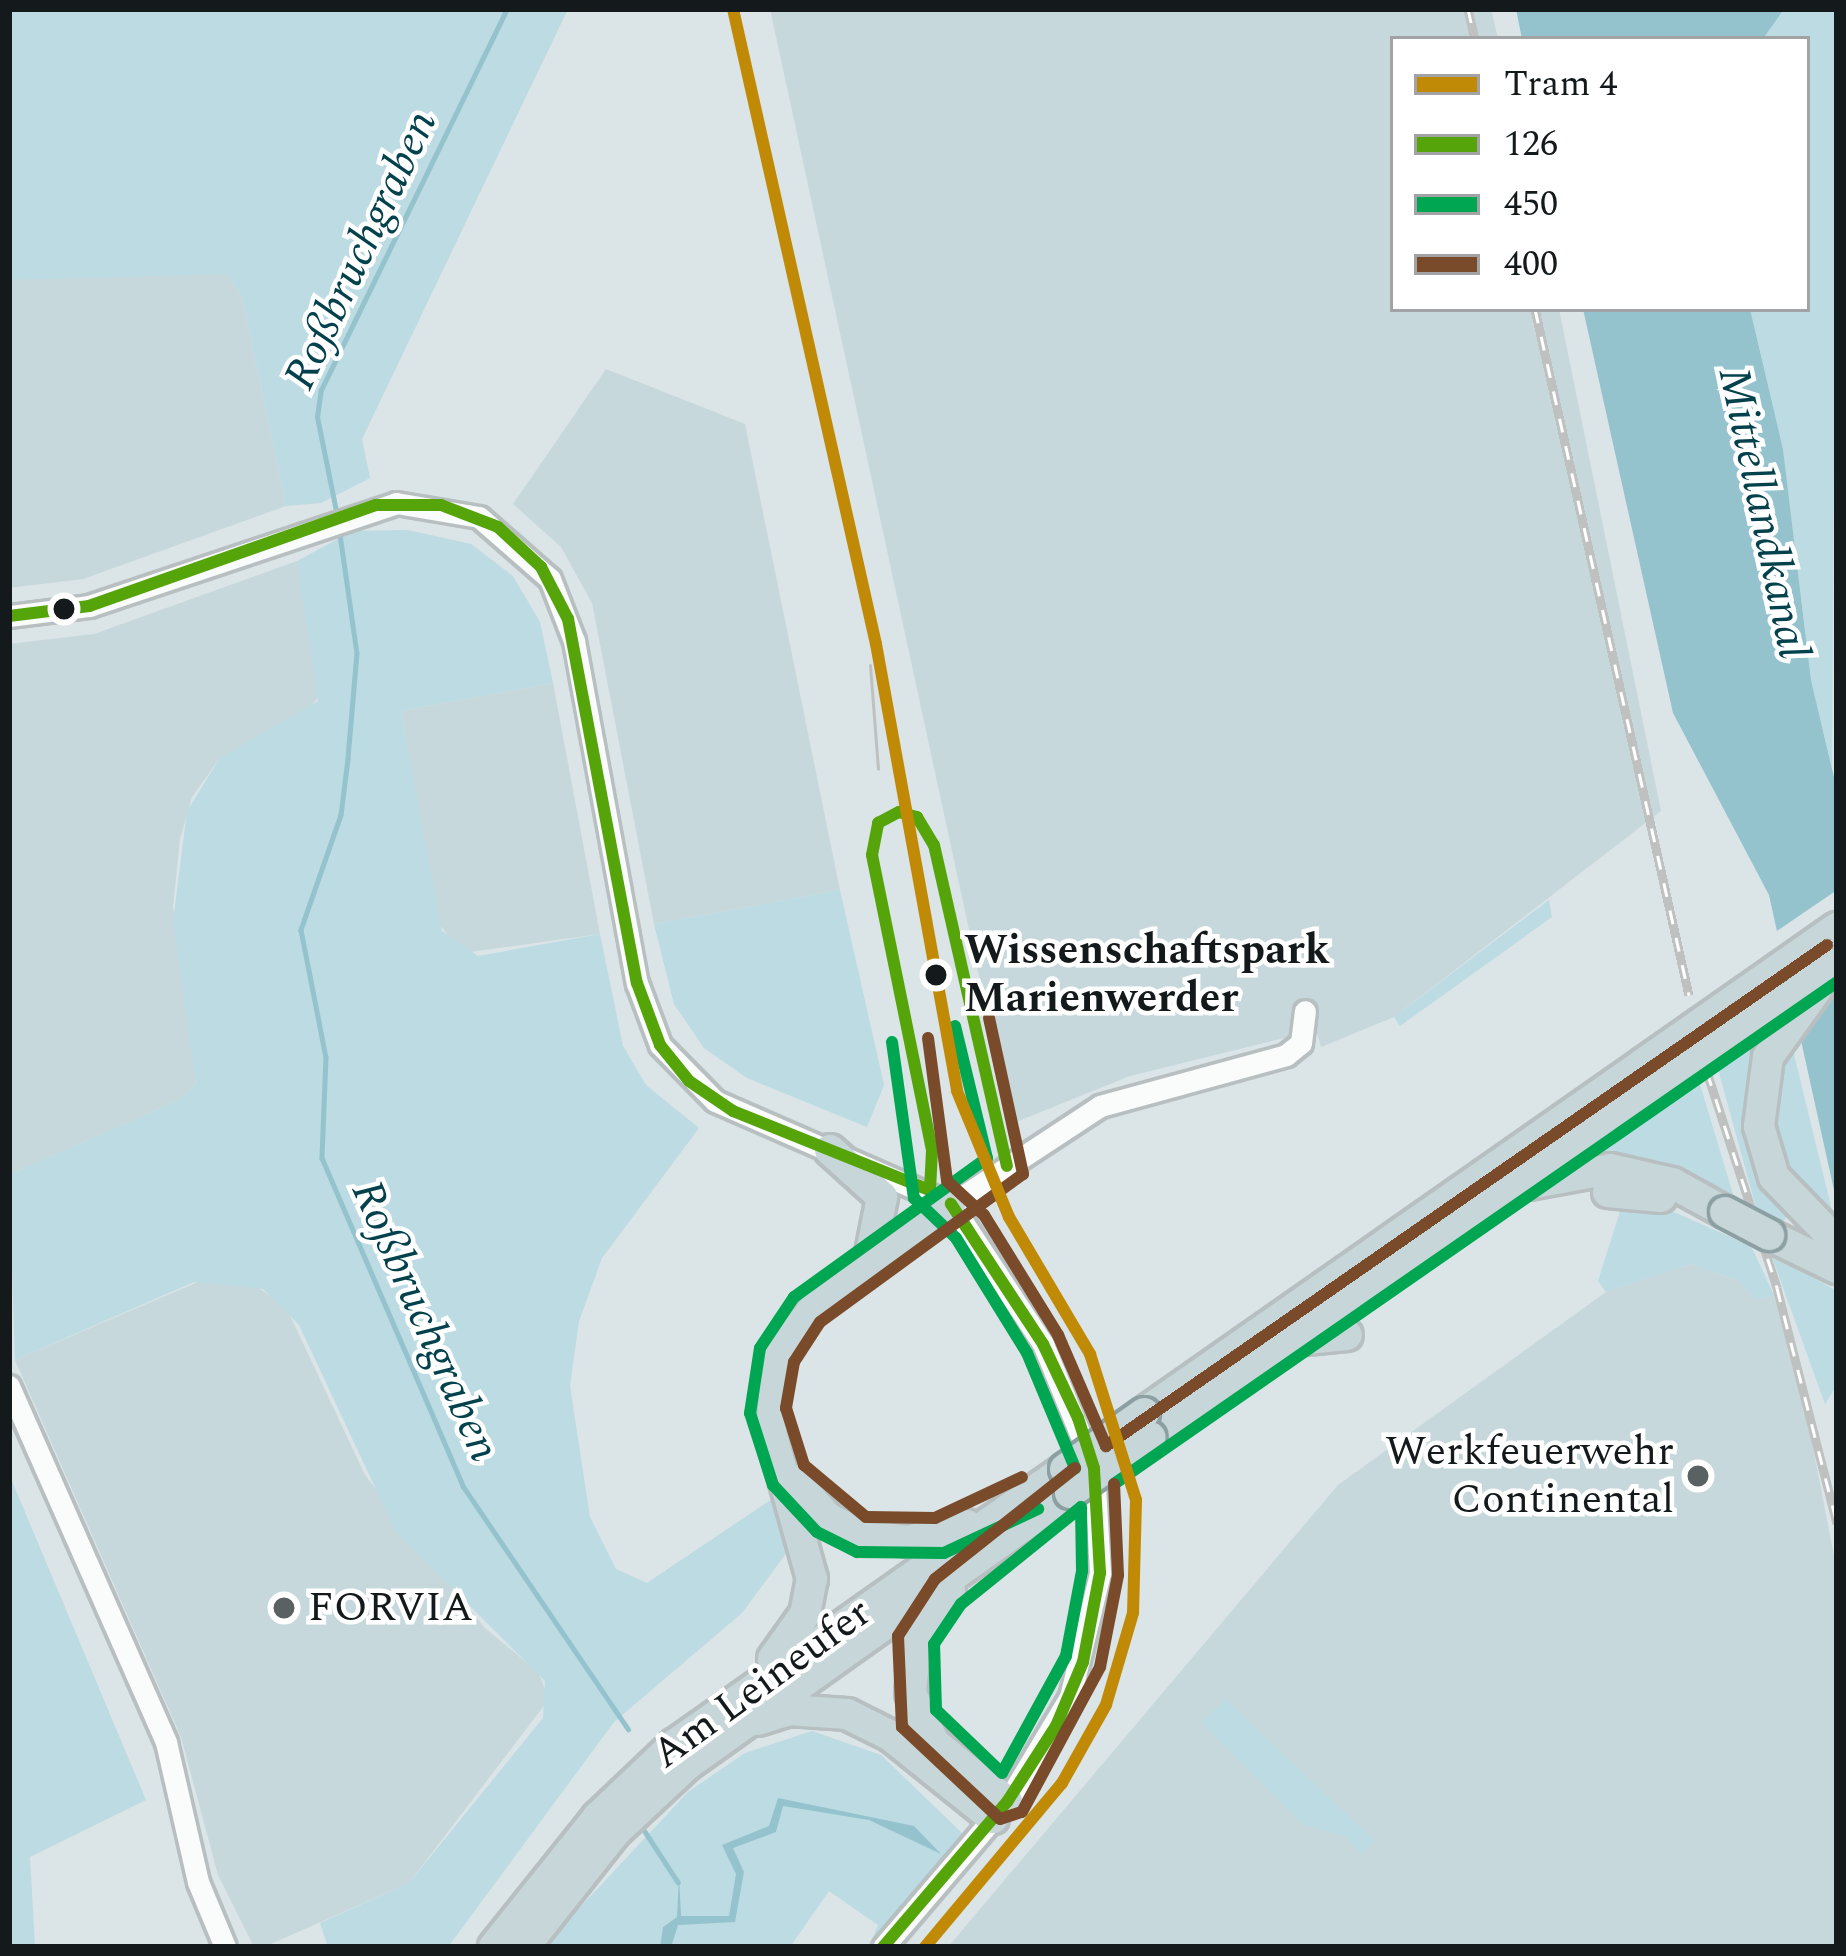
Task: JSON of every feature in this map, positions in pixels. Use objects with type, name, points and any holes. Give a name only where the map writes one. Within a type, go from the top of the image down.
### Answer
[{"type":"highway","name":"Am Leineufer","points":[[1148,1425],[1290,1340],[1780,998],[1837,928]]},
{"type":"highway","name":"Am Leineufer","points":[[524,1947],[615,1832],[735,1727],[1148,1425],[1837,961]]},
{"type":"highway","points":[[1836,1250],[1774,1177],[1759,1126],[1758,1092],[1780,998],[1837,970]]},
{"type":"highway","points":[[830,1150],[882,1197],[869,1258]]},
{"type":"highway","points":[[1495,1197],[1557,1174],[1611,1169],[1672,1183],[1769,1234],[1836,1250]]},
{"type":"highway","points":[[1608,1192],[1725,1212]]},
{"type":"highway","points":[[746,1691],[806,1614],[817,1527],[788,1474],[768,1409],[777,1355],[807,1309],[869,1258],[951,1204]]},
{"type":"highway","points":[[1290,1340],[1347,1335]]},
{"type":"highway","points":[[1000,1810],[934,1743],[910,1671],[929,1611],[1061,1491]]},
{"type":"highway","name":"Am Leineufer","points":[[494,1947],[610,1804],[746,1691],[1006,1510],[1061,1491]]},
{"type":"highway","points":[[817,1527],[862,1535],[939,1536],[1006,1510]]},
{"type":"highway","points":[[735,1727],[788,1711],[848,1714],[1000,1810]]},
{"type":"street","points":[[9,616],[89,606],[337,518],[396,503],[454,508],[498,527],[541,567],[574,641],[653,1034],[715,1101],[951,1204],[1062,1379],[1100,1506],[1100,1573],[1084,1662],[1000,1810],[883,1947]]},
{"type":"street","points":[[951,1204],[1100,1106],[1286,1055],[1301,1042],[1305,1011]]},
{"type":"street","points":[[9,1386],[166,1742],[198,1882],[225,1947]]},
{"type":"shaded area","points":[[9,9],[568,9],[362,439],[370,478],[321,503],[286,506],[242,297],[227,274],[9,280]]},
{"type":"shaded area","points":[[770,9],[1491,9],[1497,36],[1390,36],[1390,312],[1560,312],[1661,811],[1394,1017],[1321,1047],[1316,1030],[1130,1076],[1011,1124]]},
{"type":"shaded area","points":[[1784,9],[1837,9],[1832,768],[1811,680],[1783,449],[1751,312],[1810,312],[1810,36],[1765,36]]},
{"type":"shaded area","points":[[204,268],[227,274],[242,297],[286,506],[83,579],[9,588],[9,280]]},
{"type":"shaded area","points":[[606,369],[745,424],[840,890],[654,924],[592,603],[561,547],[513,504]]},
{"type":"shaded area","points":[[408,530],[471,544],[513,576],[540,622],[553,683],[401,711],[442,931],[478,956],[600,934],[623,1046],[646,1085],[699,1128],[602,1258],[579,1321],[570,1386],[590,1517],[616,1569],[647,1583],[775,1497],[796,1540],[742,1613],[614,1722],[448,1947],[328,1947],[320,1923],[409,1883],[543,1718],[545,1681],[396,1532],[299,1325],[263,1289],[194,1282],[15,1360],[9,1175],[179,1100],[196,1084],[173,922],[187,811],[220,758],[318,701],[297,561],[353,531]]},
{"type":"shaded area","points":[[297,561],[320,695],[305,714],[220,758],[192,797],[180,839],[173,907],[196,1084],[179,1100],[9,1175],[9,644],[94,634]]},
{"type":"shaded area","points":[[553,683],[600,934],[462,953],[440,925],[401,711]]},
{"type":"shaded area","points":[[840,890],[884,1085],[867,1127],[747,1078],[704,1048],[674,1004],[654,924]]},
{"type":"shaded area","points":[[1549,900],[1552,917],[1400,1026],[1394,1017]]},
{"type":"shaded area","points":[[1775,1027],[1768,1040],[1788,1215],[1780,1226],[1758,1215],[1718,1069]]},
{"type":"shaded area","points":[[1791,1042],[1835,1223],[1785,1168],[1772,1124]]},
{"type":"shaded area","points":[[1699,1081],[1736,1204],[1568,1166]]},
{"type":"shaded area","points":[[1622,1205],[1658,1205],[1751,1246],[1774,1295],[1755,1300],[1740,1281],[1691,1264],[1606,1292],[1598,1281]]},
{"type":"shaded area","points":[[1771,1254],[1837,1291],[1837,1385],[1825,1404]]},
{"type":"shaded area","points":[[1691,1264],[1740,1281],[1755,1300],[1774,1295],[1808,1422],[1837,1571],[1837,1947],[948,1947],[1338,1485],[1606,1292]]},
{"type":"shaded area","points":[[205,1279],[253,1284],[286,1307],[365,1475],[484,1627],[538,1672],[549,1699],[409,1883],[264,1947],[254,1947],[218,1875],[181,1737],[15,1360]]},
{"type":"shaded area","points":[[9,1474],[146,1800],[30,1857],[35,1947],[9,1947]]},
{"type":"shaded area","points":[[1226,1699],[1375,1841],[1362,1855],[1346,1837],[1301,1823],[1201,1723]]},
{"type":"shaded area","points":[[812,1731],[881,1755],[963,1834],[869,1947],[878,1925],[829,1891],[790,1947],[543,1947],[688,1792],[745,1753]]},
{"type":"water","points":[[1516,9],[1784,9],[1765,36],[1521,36]]},
{"type":"water","name":"Mittellandkanal","points":[[1584,312],[1751,312],[1783,449],[1811,680],[1837,790],[1837,1204],[1769,895],[1673,713]]},
{"type":"water","points":[[778,1798],[914,1826],[941,1854],[869,1820],[783,1806],[776,1832],[733,1848],[744,1872],[735,1922],[678,1925],[671,1947],[660,1947],[663,1927],[677,1917],[679,1876],[681,1916],[729,1916],[736,1874],[722,1845],[769,1826]]},
{"type":"pier","points":[[1837,890],[1837,989],[1793,1037],[1771,935]]},
{"type":"waterway","name":"Roßbruchgraben","points":[[337,516],[317,417],[321,390],[507,9]]},
{"type":"waterway","name":"Roßbruchgraben","points":[[339,527],[357,653],[348,759],[341,815],[301,930],[326,1057],[322,1158],[463,1486],[628,1729]]},
{"type":"waterway","name":"Roßbruchgraben","points":[[642,1827],[678,1882]]},
{"type":"tram line","name":"4","points":[[733,9],[876,644],[957,1091],[1009,1217],[1090,1354],[1136,1500],[1133,1613],[1106,1705],[1062,1783],[925,1947]]},
{"type":"tram line","points":[[870,665],[878,769]]},
{"type":"railway","points":[[1468,9],[1474,36]]},
{"type":"railway","points":[[1536,312],[1689,995]]},
{"type":"railway","points":[[1707,1072],[1777,1288],[1837,1523]]},
{"type":"transit line","name":"126","points":[[9,616],[89,606],[376,505],[441,505],[498,527],[541,567],[568,619],[637,983],[660,1045],[689,1081],[733,1111],[930,1190]]},
{"type":"transit line","name":"126","points":[[930,1190],[932,1150],[872,855],[878,823],[899,812],[917,817],[934,845],[1007,1166]]},
{"type":"transit line","name":"400","points":[[928,1038],[947,1181],[984,1215],[1058,1335],[1106,1446],[1827,945]]},
{"type":"transit line","name":"450","points":[[1114,1484],[1837,982]]},
{"type":"transit line","name":"400","points":[[989,1018],[1023,1174],[820,1322],[794,1362],[786,1408],[804,1465],[866,1517],[935,1518],[1022,1477]]},
{"type":"transit line","name":"450","points":[[955,1026],[987,1158],[794,1297],[760,1348],[750,1413],[773,1485],[817,1532],[857,1552],[944,1553],[1038,1509]]},
{"type":"transit line","name":"450","points":[[892,1042],[914,1198],[956,1238],[1027,1353],[1075,1468]]},
{"type":"transit line","name":"126","points":[[883,1947],[1007,1802],[1056,1726],[1083,1662],[1100,1573],[1094,1468],[1078,1418],[1043,1344],[951,1204]]},
{"type":"transit line","name":"400","points":[[1075,1468],[935,1579],[898,1636],[902,1727],[1000,1819],[1022,1812],[1100,1667],[1118,1575],[1114,1484]]},
{"type":"transit line","name":"450","points":[[1081,1507],[1082,1571],[1066,1656],[1002,1773],[936,1710],[934,1644],[961,1604],[1081,1507]]},
{"type":"place","name":"Wissenschaftspark Marienwerder","points":[[936,975]]},
{"type":"place","name":"Werkfeuerwehr Continental","points":[[1698,1476]]},
{"type":"place","name":"FORVIA","points":[[284,1608]]}]
